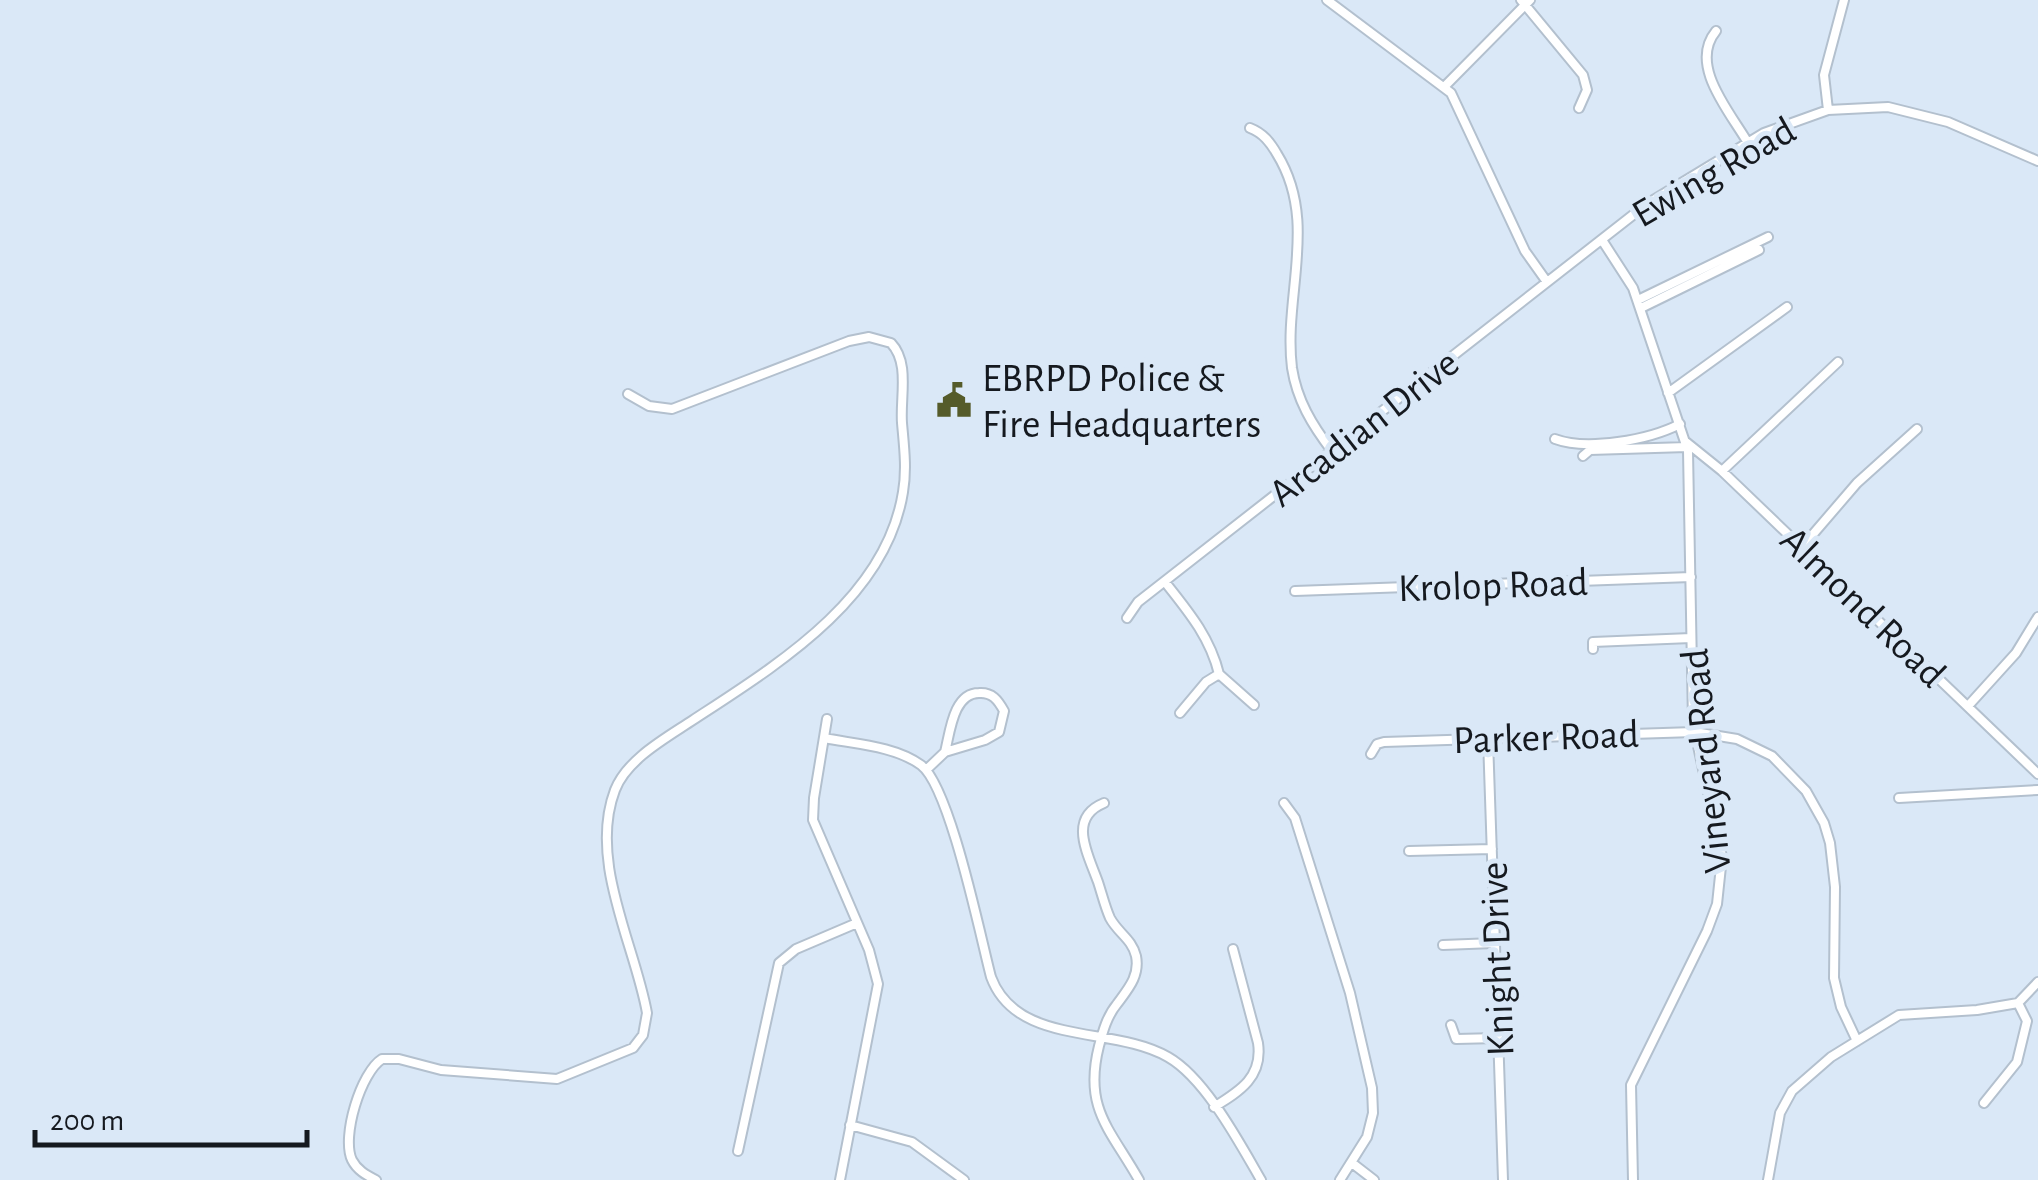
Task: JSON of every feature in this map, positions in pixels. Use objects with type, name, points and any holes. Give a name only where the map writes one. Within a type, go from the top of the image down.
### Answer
[{"type":"street","points":[[1327,0],[1445,86],[1462,112],[1525,251],[1547,282]]},
{"type":"street","points":[[1828,110],[1824,74],[1844,0]]},
{"type":"street","points":[[1445,86],[1525,1],[1583,75],[1587,90],[1580,108]]},
{"type":"street","points":[[1716,31],[1706,46],[1705,63],[1748,142]]},
{"type":"street","name":"Ewing Road","points":[[1687,444],[1640,304],[1622,267],[1602,240],[1666,191],[1748,142],[1794,120],[1828,110],[1888,107],[1933,117],[2038,161]]},
{"type":"street","points":[[1250,128],[1271,146],[1294,192],[1299,227],[1291,346],[1293,371],[1307,416],[1332,450]]},
{"type":"street","points":[[1640,304],[1768,237]]},
{"type":"street","name":"Arcadian Drive","points":[[1126,618],[1138,602],[1602,240]]},
{"type":"street","points":[[1640,304],[1759,250]]},
{"type":"street","points":[[1668,393],[1787,306]]},
{"type":"street","points":[[376,1180],[355,1166],[348,1142],[364,1078],[382,1059],[399,1059],[441,1070],[548,1080],[625,1052],[638,1042],[646,1028],[647,1014],[618,913],[610,855],[609,814],[617,785],[626,771],[651,749],[752,682],[832,616],[869,574],[894,526],[905,466],[902,360],[891,343],[869,337],[849,341],[672,409],[649,406],[628,394]]},
{"type":"street","points":[[1722,471],[1838,362]]},
{"type":"street","points":[[1554,439],[1571,444],[1626,440],[1655,435],[1680,424]]},
{"type":"street","points":[[1802,547],[1857,484],[1917,429]]},
{"type":"street","points":[[1583,456],[1590,450],[1687,444]]},
{"type":"street","name":"Almond Road","points":[[1687,444],[1722,471],[2038,774]]},
{"type":"street","name":"Vineyard Road","points":[[1634,1180],[1631,1085],[1707,931],[1717,904],[1722,857],[1694,732],[1687,444]]},
{"type":"street","name":"Krolop Road","points":[[1295,591],[1691,577]]},
{"type":"street","points":[[1165,582],[1211,647],[1219,674],[1254,706]]},
{"type":"street","points":[[1968,706],[2016,653],[2038,616]]},
{"type":"street","points":[[1593,649],[1593,642],[1692,638]]},
{"type":"street","points":[[1180,713],[1206,682],[1219,674]]},
{"type":"street","points":[[926,770],[945,752],[999,732],[1004,710],[996,699],[981,692],[965,697],[957,708],[945,752]]},
{"type":"street","points":[[827,719],[813,820],[874,966],[877,995],[840,1180]]},
{"type":"street","name":"Parker Road","points":[[1371,754],[1384,742],[1694,732],[1737,739],[1760,748],[1795,777],[1816,806],[1830,842],[1834,864],[1834,978],[1857,1041]]},
{"type":"street","points":[[824,738],[894,752],[926,770],[945,803],[997,990],[1012,1008],[1026,1018],[1167,1056],[1190,1075],[1261,1180]]},
{"type":"street","name":"Knight Drive","points":[[1488,738],[1503,1180]]},
{"type":"street","points":[[1899,798],[2038,790]]},
{"type":"street","points":[[1104,803],[1088,814],[1082,837],[1110,919],[1131,943],[1137,964],[1134,978],[1112,1012],[1102,1037],[1094,1079],[1096,1106],[1139,1180]]},
{"type":"street","points":[[1284,803],[1295,818],[1371,1077],[1374,1101],[1370,1126],[1340,1180]]},
{"type":"street","points":[[1409,851],[1492,849]]},
{"type":"street","points":[[738,1152],[779,963],[796,948],[856,923]]},
{"type":"street","points":[[1443,945],[1494,944]]},
{"type":"street","points":[[1214,1107],[1248,1082],[1256,1072],[1259,1058],[1233,948]]},
{"type":"street","points":[[1768,1180],[1780,1113],[1792,1091],[1830,1057],[1899,1015],[2018,1003],[2038,982]]},
{"type":"street","points":[[1984,1104],[2017,1062],[2028,1021],[2018,1003]]},
{"type":"street","points":[[1451,1025],[1456,1039],[1498,1038]]},
{"type":"street","points":[[850,1125],[912,1142],[964,1180]]},
{"type":"street","points":[[1352,1163],[1374,1180]]},
{"type":"place","name":"EBRPD Police & Fire Headquarters","points":[[954,400]]}]
